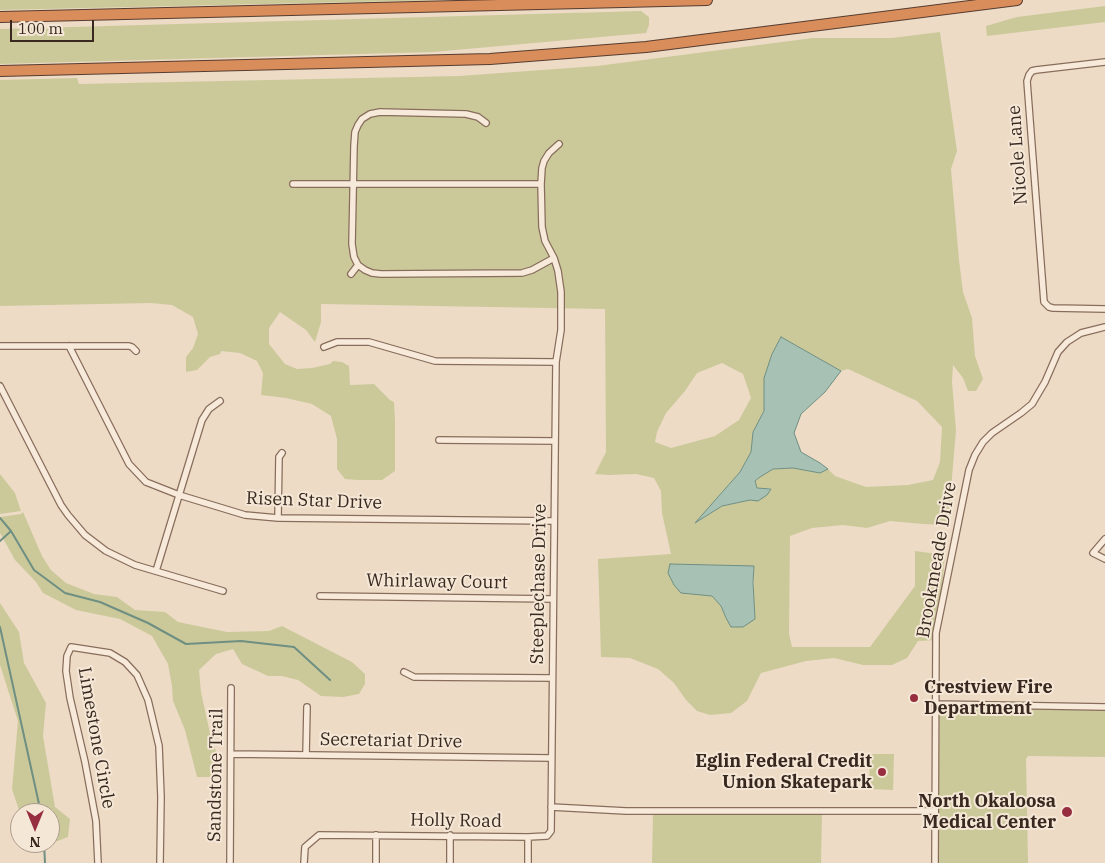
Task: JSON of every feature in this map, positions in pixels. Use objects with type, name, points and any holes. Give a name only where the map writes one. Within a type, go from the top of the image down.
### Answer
[{"type":"highway","points":[[0,17],[707,0]]},
{"type":"highway","points":[[0,71],[490,60],[646,47],[1017,0]]},
{"type":"street","name":"Nicole Lane","points":[[1105,62],[1036,70],[1032,71],[1027,79],[1044,302],[1051,308],[1105,309]]},
{"type":"street","points":[[486,123],[478,117],[466,114],[380,112],[370,114],[362,119],[355,132],[354,146],[352,244],[354,257],[358,265],[372,273],[382,274],[522,273],[532,270],[554,258]]},
{"type":"street","name":"Steeplechase Drive","points":[[551,807],[556,362],[561,330],[561,292],[558,271],[545,241],[542,227],[541,184],[544,161],[549,153],[559,144]]},
{"type":"street","points":[[293,184],[541,184]]},
{"type":"street","points":[[351,274],[358,265]]},
{"type":"street","name":"Brookmeade Drive","points":[[935,863],[936,633],[969,470],[983,442],[992,433],[1032,404],[1045,382],[1058,352],[1067,342],[1081,334],[1105,327]]},
{"type":"street","points":[[324,347],[337,342],[369,342],[435,361],[556,362]]},
{"type":"street","points":[[0,346],[129,346],[136,351]]},
{"type":"street","name":"Risen Star Drive","points":[[69,346],[129,464],[146,482],[179,496],[245,516],[554,521]]},
{"type":"street","points":[[0,386],[56,497],[77,527],[96,545],[106,552],[135,565],[222,591]]},
{"type":"street","points":[[156,571],[202,420],[209,409],[220,401]]},
{"type":"street","points":[[439,440],[555,441]]},
{"type":"street","points":[[278,518],[279,457],[282,452]]},
{"type":"street","points":[[1105,539],[1093,553],[1105,560]]},
{"type":"street","name":"Whirlaway Court","points":[[320,596],[553,599]]},
{"type":"street","name":"Limestone Circle","points":[[98,863],[96,820],[66,671],[67,656],[71,647],[110,653],[125,662],[137,675],[148,700],[159,746],[161,797],[160,863]]},
{"type":"street","points":[[404,672],[414,677],[552,678]]},
{"type":"street","name":"Sandstone Trail","points":[[230,863],[231,688]]},
{"type":"street","points":[[935,704],[1105,707]]},
{"type":"street","points":[[306,754],[307,707]]},
{"type":"street","name":"Secretariat Drive","points":[[231,754],[552,758]]},
{"type":"street","points":[[551,807],[635,811],[934,811]]},
{"type":"street","name":"Holly Road","points":[[304,863],[305,848],[319,835],[547,836],[551,831],[551,807]]},
{"type":"street","points":[[376,835],[376,863]]},
{"type":"street","points":[[450,836],[450,863]]},
{"type":"street","points":[[528,837],[528,863]]},
{"type":"shaded area","points":[[0,0],[442,0],[0,10]]},
{"type":"shaded area","points":[[1105,6],[1105,22],[987,36],[986,26],[1017,17]]},
{"type":"shaded area","points":[[641,11],[649,17],[646,33],[433,52],[0,64],[0,29]]},
{"type":"shaded area","points":[[940,32],[957,151],[951,169],[959,260],[963,292],[972,318],[975,356],[983,379],[976,391],[968,391],[963,378],[953,365],[952,382],[956,430],[948,525],[890,521],[867,528],[843,525],[812,528],[790,536],[789,634],[792,647],[870,647],[915,586],[915,551],[945,555],[937,640],[918,641],[907,658],[892,665],[863,665],[834,658],[806,661],[761,673],[747,701],[731,713],[710,715],[697,711],[686,700],[674,683],[658,669],[630,658],[601,657],[598,559],[671,554],[662,513],[661,491],[654,478],[636,474],[595,474],[606,452],[605,309],[321,304],[321,322],[315,342],[306,330],[280,312],[269,328],[269,344],[285,364],[297,369],[330,364],[333,361],[342,362],[349,366],[350,385],[374,384],[394,402],[395,471],[382,480],[358,480],[345,479],[337,469],[337,439],[331,416],[312,404],[261,395],[263,373],[257,361],[240,353],[221,351],[220,354],[210,357],[197,370],[186,372],[186,357],[193,348],[198,334],[193,317],[172,305],[151,303],[0,306],[0,80],[77,78],[79,84],[459,76],[597,66],[813,38],[892,38]],"holes":[[[781,337],[841,371],[848,369],[917,401],[942,427],[940,462],[933,480],[908,485],[866,487],[835,476],[828,469],[819,473],[793,468],[773,469],[755,481],[757,488],[771,488],[767,495],[758,500],[722,506],[697,522],[740,472],[751,452],[753,432],[764,411],[764,378],[772,354]],[[722,363],[743,374],[751,398],[739,420],[715,436],[671,448],[655,442],[657,432],[666,413],[685,391],[697,373]],[[754,568],[755,619],[726,618],[721,606],[712,596],[681,592]]]},
{"type":"shaded area","points":[[781,337],[841,371],[825,392],[801,414],[794,433],[801,452],[828,469],[820,473],[793,468],[773,469],[755,481],[757,488],[771,489],[767,495],[758,501],[750,500],[722,506],[695,523],[740,472],[751,452],[753,432],[764,411],[764,378],[772,354]]},
{"type":"shaded area","points":[[0,474],[15,493],[21,511],[0,514]]},
{"type":"shaded area","points":[[23,512],[42,556],[51,570],[66,583],[94,594],[117,597],[135,610],[165,612],[178,622],[227,632],[269,631],[282,626],[352,662],[365,674],[365,684],[359,694],[343,697],[321,696],[298,680],[282,676],[268,676],[242,664],[233,649],[216,654],[199,670],[201,692],[211,738],[221,765],[210,777],[197,777],[185,730],[173,701],[168,664],[152,636],[120,619],[76,610],[43,593],[36,582],[15,560],[0,533],[0,517],[21,514]]},
{"type":"shaded area","points":[[670,564],[754,566],[755,619],[743,627],[731,627],[721,606],[712,596],[681,593],[674,585],[668,573]]},
{"type":"shaded area","points":[[0,603],[19,632],[24,663],[46,703],[43,736],[54,803],[17,803],[12,789],[18,721],[0,665]]},
{"type":"shaded area","points":[[939,707],[1105,707],[1105,757],[1028,756],[1026,759],[1028,863],[936,863]]},
{"type":"shaded area","name":"Eglin Federal Credit Union Skatepark","points":[[870,754],[894,754],[893,790],[869,789]]},
{"type":"shaded area","points":[[60,811],[70,819],[68,837],[60,840]]},
{"type":"shaded area","points":[[653,813],[822,815],[821,863],[652,863]]},
{"type":"waterway","points":[[0,518],[11,531],[0,541]]},
{"type":"waterway","points":[[11,531],[34,570],[65,593],[100,602],[148,623],[186,644],[241,641],[294,647],[330,680]]},
{"type":"waterway","points":[[0,627],[39,803]]},
{"type":"waterway","points":[[44,853],[45,863]]},
{"type":"place","name":"Crestview Fire Department","points":[[914,698]]},
{"type":"place","name":"Eglin Federal Credit Union Skatepark","points":[[882,772]]},
{"type":"place","name":"North Okaloosa Medical Center","points":[[1067,812]]}]
